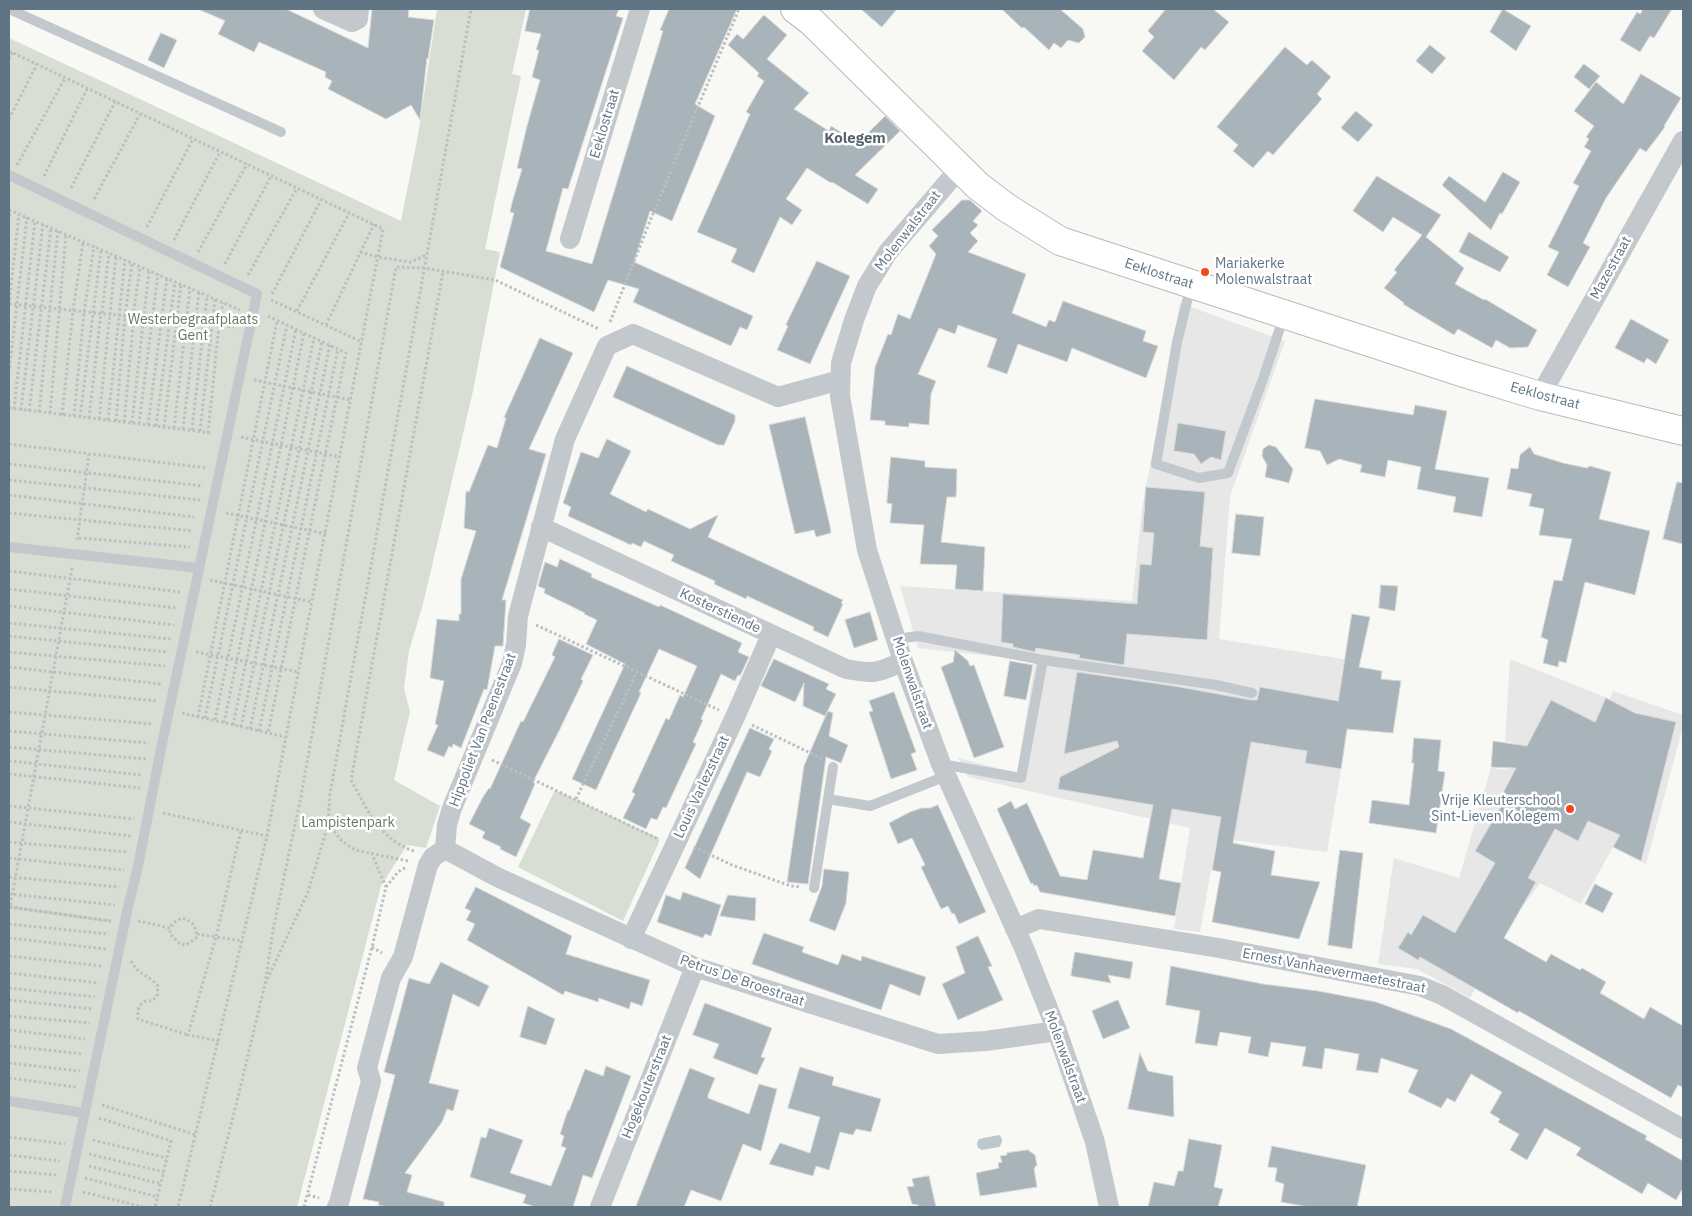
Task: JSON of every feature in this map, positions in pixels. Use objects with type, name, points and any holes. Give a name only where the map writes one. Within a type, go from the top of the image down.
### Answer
[{"type":"street","points":[[323,9],[352,22],[358,19],[359,9]]},
{"type":"street","name":"Eeklostraat","points":[[570,239],[640,9]]},
{"type":"street","name":"Eeklostraat","points":[[795,9],[812,22],[978,186],[1007,208],[1060,242],[1284,316],[1540,396],[1683,431]]},
{"type":"street","name":"Mazestraat","points":[[1540,396],[1683,141]]},
{"type":"street","name":"Molenwalstraat","points":[[960,168],[888,252],[866,286],[841,363],[840,396],[868,550],[903,661],[943,770],[1015,929],[1057,1032],[1095,1142],[1109,1207]]},
{"type":"street","points":[[609,338],[633,334],[778,398],[840,380]]},
{"type":"street","name":"Hippoliet Van Peenestraat","points":[[337,1207],[340,1203],[371,1081],[367,1068],[391,978],[403,957],[447,825],[512,663],[516,645],[518,616],[565,439],[609,338]]},
{"type":"street","name":"Kosterstiende","points":[[541,527],[846,669],[870,673],[886,670],[903,661]]},
{"type":"street","name":"Louis Varlezstraat","points":[[631,939],[735,717],[771,635]]},
{"type":"street","name":"Petrus De Broestraat","points":[[436,857],[498,877],[695,967],[938,1044],[986,1041],[1057,1032]]},
{"type":"street","name":"Ernest Vanhaevermaetestraat","points":[[1015,929],[1039,919],[1219,948],[1420,986],[1442,995],[1683,1129]]},
{"type":"street","name":"Hogekouterstraat","points":[[600,1207],[695,967]]},
{"type":"lane","points":[[9,9],[281,132]]},
{"type":"lane","points":[[10,176],[257,294],[174,685],[137,871],[84,1113],[78,1145],[79,1164],[77,1177],[73,1192],[65,1207]]},
{"type":"lane","points":[[1191,284],[1177,342],[1156,464],[1199,478],[1228,473],[1263,380],[1284,316]]},
{"type":"lane","points":[[9,547],[75,554],[198,572]]},
{"type":"lane","points":[[897,639],[918,636],[1043,660],[1216,685],[1252,693]]},
{"type":"lane","points":[[828,799],[870,806],[943,770],[1021,778],[1043,660]]},
{"type":"lane","points":[[814,888],[833,767]]},
{"type":"lane","points":[[9,1101],[84,1113]]},
{"type":"path","points":[[265,984],[308,892],[328,824],[331,784],[471,9]]},
{"type":"path","points":[[210,1207],[240,1093],[265,984],[273,930],[301,796],[396,267],[424,268],[495,280],[609,338],[652,216],[739,9]]},
{"type":"path","points":[[9,60],[11,51],[383,229],[267,836],[178,1207]]},
{"type":"path","points":[[9,119],[37,64]]},
{"type":"path","points":[[10,176],[65,78]]},
{"type":"path","points":[[38,190],[87,89]]},
{"type":"path","points":[[63,202],[115,102]]},
{"type":"path","points":[[87,213],[140,114]]},
{"type":"path","points":[[141,239],[193,139]]},
{"type":"path","points":[[168,251],[220,152]]},
{"type":"path","points":[[192,263],[247,164]]},
{"type":"path","points":[[219,276],[271,176]]},
{"type":"path","points":[[242,287],[297,188]]},
{"type":"path","points":[[321,200],[270,299],[362,342]]},
{"type":"path","points":[[9,221],[9,210],[223,303],[287,325],[346,353],[268,733]]},
{"type":"path","points":[[297,311],[349,213]]},
{"type":"path","points":[[19,214],[9,305],[250,328]]},
{"type":"path","points":[[9,373],[26,217]]},
{"type":"path","points":[[14,409],[35,221]]},
{"type":"path","points":[[21,410],[43,224]]},
{"type":"path","points":[[326,325],[374,224]]},
{"type":"path","points":[[29,411],[51,228]]},
{"type":"path","points":[[39,412],[58,231]]},
{"type":"path","points":[[50,413],[66,235]]},
{"type":"path","points":[[62,415],[73,311],[84,242]]},
{"type":"path","points":[[74,416],[84,312],[94,246]]},
{"type":"path","points":[[80,417],[102,250]]},
{"type":"path","points":[[360,252],[411,262],[426,255]]},
{"type":"path","points":[[89,418],[109,253]]},
{"type":"path","points":[[99,419],[116,256]]},
{"type":"path","points":[[108,420],[125,260]]},
{"type":"path","points":[[116,421],[125,316],[132,263]]},
{"type":"path","points":[[124,422],[133,316],[140,267]]},
{"type":"path","points":[[132,423],[149,270]]},
{"type":"path","points":[[436,857],[403,847],[386,836],[373,820],[351,780],[443,272]]},
{"type":"path","points":[[140,424],[158,274]]},
{"type":"path","points":[[148,425],[160,319],[167,278]]},
{"type":"path","points":[[156,426],[175,282]]},
{"type":"path","points":[[164,427],[181,284]]},
{"type":"path","points":[[174,428],[190,288]]},
{"type":"path","points":[[183,429],[199,292]]},
{"type":"path","points":[[192,430],[207,296]]},
{"type":"path","points":[[200,431],[214,299]]},
{"type":"path","points":[[208,433],[223,303]]},
{"type":"path","points":[[198,717],[277,321]]},
{"type":"path","points":[[205,718],[287,325]]},
{"type":"path","points":[[215,720],[296,329]]},
{"type":"path","points":[[224,723],[304,333]]},
{"type":"path","points":[[233,725],[314,338]]},
{"type":"path","points":[[241,726],[322,341]]},
{"type":"path","points":[[250,728],[330,345]]},
{"type":"path","points":[[259,731],[338,349]]},
{"type":"path","points":[[239,376],[351,400]]},
{"type":"path","points":[[9,408],[227,434],[340,457]]},
{"type":"path","points":[[9,444],[220,470]]},
{"type":"path","points":[[9,907],[115,921],[10,907],[68,596],[89,454]]},
{"type":"path","points":[[9,464],[216,488]]},
{"type":"path","points":[[9,480],[84,488],[239,515],[326,534]]},
{"type":"path","points":[[9,495],[82,504],[212,510]]},
{"type":"path","points":[[9,514],[206,532]]},
{"type":"path","points":[[70,537],[203,548]]},
{"type":"path","points":[[9,572],[194,594]]},
{"type":"path","points":[[198,572],[225,583],[312,602]]},
{"type":"path","points":[[9,589],[190,610]]},
{"type":"path","points":[[9,606],[187,626]]},
{"type":"path","points":[[9,623],[61,628],[182,648],[299,672]]},
{"type":"path","points":[[555,634],[832,763],[833,767]]},
{"type":"path","points":[[9,636],[59,641],[182,648]]},
{"type":"path","points":[[9,652],[178,668]]},
{"type":"path","points":[[9,667],[174,685]]},
{"type":"path","points":[[576,799],[637,672]]},
{"type":"path","points":[[9,687],[170,706],[198,717],[286,737]]},
{"type":"path","points":[[9,712],[166,725]]},
{"type":"path","points":[[9,731],[162,744]]},
{"type":"path","points":[[9,747],[159,760]]},
{"type":"path","points":[[476,752],[676,843],[791,886],[814,888]]},
{"type":"path","points":[[9,761],[156,776]]},
{"type":"path","points":[[9,774],[153,789]]},
{"type":"path","points":[[9,806],[148,815],[267,836]]},
{"type":"path","points":[[9,822],[144,837]]},
{"type":"path","points":[[328,824],[342,842],[354,850],[372,854],[436,857]]},
{"type":"path","points":[[188,1035],[216,937],[241,830]]},
{"type":"path","points":[[9,842],[140,854]]},
{"type":"path","points":[[304,1207],[386,887],[372,854]]},
{"type":"path","points":[[9,858],[137,871]]},
{"type":"path","points":[[9,877],[132,888]]},
{"type":"path","points":[[11,894],[128,907]]},
{"type":"path","points":[[182,918],[188,920],[194,925],[197,934],[196,938],[186,945],[180,944],[170,934],[170,928],[182,918]]},
{"type":"path","points":[[125,919],[170,928]]},
{"type":"path","points":[[9,924],[122,935]]},
{"type":"path","points":[[197,934],[243,940]]},
{"type":"path","points":[[9,938],[119,950]]},
{"type":"path","points":[[9,956],[115,968]]},
{"type":"path","points":[[130,958],[136,970],[144,976],[151,978],[158,986],[157,996],[152,1001],[146,1000],[142,1002],[137,1010],[138,1019],[188,1035],[219,1042]]},
{"type":"path","points":[[9,973],[112,984]]},
{"type":"path","points":[[9,988],[108,999]]},
{"type":"path","points":[[9,1000],[106,1010]]},
{"type":"path","points":[[9,1016],[103,1025]]},
{"type":"path","points":[[9,1030],[100,1040]]},
{"type":"path","points":[[9,1046],[96,1056]]},
{"type":"path","points":[[9,1063],[93,1072]]},
{"type":"path","points":[[9,1078],[90,1089]]},
{"type":"path","points":[[87,1100],[196,1135]]},
{"type":"path","points":[[84,1113],[171,1141],[155,1207]]},
{"type":"path","points":[[9,1137],[78,1145]]},
{"type":"path","points":[[89,1139],[167,1158]]},
{"type":"path","points":[[86,1154],[164,1172]]},
{"type":"path","points":[[9,1155],[79,1164],[161,1184]]},
{"type":"path","points":[[9,1170],[77,1177],[158,1197]]},
{"type":"path","points":[[9,1189],[73,1192],[143,1207]]},
{"type":"shaded area","points":[[1180,303],[1285,341],[1230,496],[1219,639],[1361,662],[1327,852],[1217,838],[1200,932],[1174,929],[1190,828],[968,777],[958,758],[1017,773],[1035,661],[918,648],[900,586],[1132,601],[1142,509]]},
{"type":"shaded area","name":"Vrije Kleuterschool Sint-Lieven Kolegem","points":[[1510,659],[1610,699],[1613,691],[1683,715],[1683,727],[1646,864],[1613,847],[1581,904],[1540,883],[1520,910],[1470,998],[1417,969],[1378,964],[1394,858],[1459,878],[1491,768],[1507,770],[1514,743],[1505,741]]},
{"type":"shaded area","points":[[999,1135],[1002,1141],[999,1147],[982,1150],[978,1148],[977,1143],[979,1139]]},
{"type":"green space","name":"Westerbegraafplaats Gent","points":[[437,9],[526,9],[512,74],[521,76],[485,249],[500,252],[473,391],[423,604],[409,651],[404,688],[410,712],[394,780],[440,806],[426,848],[407,845],[381,886],[297,1207],[9,1207],[9,38],[401,221],[418,135]]},
{"type":"green space","points":[[555,790],[659,838],[659,842],[623,921],[518,867]]},
{"type":"building","points":[[198,9],[286,9],[368,48],[372,9],[409,9],[408,17],[434,20],[427,58],[420,120],[411,105],[386,119],[328,89],[332,81],[325,77],[326,72],[259,42],[254,52],[218,34],[225,21]]},
{"type":"building","points":[[530,9],[619,9],[616,16],[623,18],[568,189],[563,188],[546,251],[592,264],[663,31],[660,30],[669,9],[737,9],[695,104],[715,116],[672,221],[650,211],[634,262],[753,316],[747,330],[740,327],[731,346],[633,302],[639,289],[608,280],[594,312],[500,267],[514,213],[510,212],[512,203],[522,169],[517,168],[540,80],[532,77],[539,50],[536,50],[541,34],[525,31]]},
{"type":"building","points":[[861,9],[897,9],[882,27]]},
{"type":"building","points":[[1002,9],[1060,9],[1083,29],[1085,37],[1079,43],[1068,40],[1061,48],[1054,43],[1049,50]]},
{"type":"building","points":[[1166,9],[1213,9],[1229,22],[1205,50],[1201,47],[1174,80],[1142,51],[1154,37],[1148,31]]},
{"type":"building","points":[[1503,9],[1531,26],[1516,51],[1490,32]]},
{"type":"building","points":[[1643,9],[1672,9],[1654,38],[1650,36],[1640,52],[1620,40],[1637,12],[1640,14]]},
{"type":"building","points":[[764,15],[787,35],[767,59],[809,93],[794,109],[829,131],[831,126],[858,143],[885,116],[900,131],[855,175],[878,189],[868,204],[807,168],[786,199],[802,210],[792,225],[780,217],[754,273],[731,262],[737,249],[697,232],[750,114],[746,112],[764,81],[757,76],[759,73],[728,45],[737,34],[743,39]]},
{"type":"building","points":[[161,33],[177,40],[164,68],[148,60]]},
{"type":"building","points":[[1430,45],[1446,58],[1432,74],[1416,61]]},
{"type":"building","points":[[1285,47],[1307,65],[1312,60],[1331,77],[1317,94],[1322,99],[1273,155],[1268,151],[1253,168],[1233,151],[1238,145],[1217,127]]},
{"type":"building","points":[[1584,64],[1600,76],[1589,89],[1574,77]]},
{"type":"building","points":[[1641,74],[1681,98],[1665,127],[1646,152],[1640,148],[1606,198],[1583,243],[1590,247],[1568,287],[1547,275],[1559,252],[1548,247],[1579,186],[1573,183],[1591,151],[1584,147],[1589,139],[1586,137],[1594,126],[1574,111],[1596,82],[1623,104]]},
{"type":"building","points":[[1356,111],[1373,125],[1358,142],[1341,128]]},
{"type":"building","points":[[1503,172],[1520,182],[1491,230],[1442,185],[1449,176],[1485,202]]},
{"type":"building","points":[[1377,176],[1441,215],[1426,237],[1464,268],[1455,284],[1485,299],[1537,330],[1528,347],[1510,348],[1496,340],[1492,348],[1458,329],[1454,335],[1403,304],[1384,288],[1397,272],[1394,270],[1422,235],[1393,217],[1383,232],[1353,211]]},
{"type":"building","points":[[962,200],[970,200],[982,211],[973,221],[978,225],[970,233],[978,241],[968,252],[1026,274],[1012,313],[1046,327],[1049,320],[1055,322],[1063,301],[1146,331],[1143,341],[1158,346],[1146,378],[1072,348],[1067,362],[1018,344],[1007,374],[987,367],[997,339],[958,325],[955,334],[939,328],[918,374],[936,381],[931,394],[929,425],[909,423],[909,427],[885,425],[885,421],[870,420],[875,367],[888,334],[891,335],[898,314],[910,319],[936,254],[929,246],[938,236],[932,230]]},
{"type":"building","points":[[1469,232],[1509,257],[1500,272],[1459,252]]},
{"type":"building","points":[[817,261],[850,276],[810,364],[777,350],[788,326],[786,325]]},
{"type":"building","points":[[1631,319],[1669,340],[1656,364],[1647,358],[1644,363],[1615,348]]},
{"type":"building","points":[[540,338],[573,353],[529,449],[546,454],[502,600],[506,600],[503,646],[495,646],[487,690],[484,689],[461,748],[453,744],[452,748],[449,746],[444,757],[427,750],[438,725],[435,724],[444,681],[430,678],[437,619],[459,621],[459,614],[461,614],[461,579],[476,531],[464,528],[466,491],[469,492],[488,445],[497,448],[506,418],[504,418]]},
{"type":"building","points":[[627,366],[735,415],[735,421],[724,445],[718,445],[613,397]]},
{"type":"building","points":[[1315,399],[1413,415],[1415,405],[1447,411],[1435,469],[1489,478],[1482,517],[1453,512],[1456,497],[1417,489],[1421,467],[1388,460],[1385,477],[1360,472],[1362,465],[1339,459],[1327,465],[1320,451],[1305,448]]},
{"type":"building","points":[[805,417],[831,533],[816,537],[814,530],[795,534],[769,425]]},
{"type":"building","points":[[1178,423],[1226,431],[1221,460],[1211,457],[1201,464],[1194,454],[1174,451]]},
{"type":"building","points":[[607,439],[631,451],[610,494],[646,512],[648,509],[690,529],[718,515],[708,537],[843,600],[841,603],[843,604],[828,637],[813,630],[814,627],[747,596],[746,599],[714,584],[715,581],[671,561],[674,555],[644,541],[641,547],[632,543],[631,545],[568,516],[571,507],[563,503],[581,452],[598,458]]},
{"type":"building","points":[[1269,445],[1276,447],[1293,469],[1289,483],[1265,477],[1267,465],[1262,456],[1263,449]]},
{"type":"building","points":[[1530,447],[1534,454],[1563,463],[1587,468],[1590,466],[1611,472],[1599,519],[1650,531],[1635,595],[1585,582],[1566,663],[1559,661],[1558,667],[1543,663],[1548,640],[1541,637],[1554,580],[1562,581],[1572,539],[1539,535],[1544,509],[1529,506],[1532,494],[1507,489],[1511,468],[1518,469],[1520,455]]},
{"type":"building","points":[[891,457],[925,461],[925,467],[957,469],[956,497],[947,497],[941,542],[985,547],[983,591],[955,589],[957,565],[920,564],[924,525],[890,523],[892,504],[887,503]]},
{"type":"building","points":[[1677,482],[1683,483],[1683,544],[1663,539]]},
{"type":"building","points":[[1146,487],[1205,492],[1200,546],[1213,548],[1207,640],[1127,634],[1124,665],[1079,658],[1080,655],[1036,648],[1035,652],[1001,642],[1003,594],[1137,604],[1140,564],[1151,565],[1154,533],[1143,532]]},
{"type":"building","points":[[1236,514],[1264,517],[1260,556],[1232,553]]},
{"type":"building","points":[[560,559],[592,574],[591,577],[659,607],[660,605],[742,643],[738,652],[749,657],[740,676],[738,675],[735,681],[721,674],[701,719],[703,720],[693,742],[696,744],[666,808],[663,807],[657,820],[651,818],[646,829],[623,818],[635,794],[632,792],[666,718],[669,720],[680,695],[683,697],[697,666],[659,649],[639,692],[641,693],[596,790],[572,779],[625,664],[586,644],[597,620],[544,593],[545,589],[538,586],[545,562],[557,567]]},
{"type":"building","points":[[1381,585],[1398,586],[1395,611],[1379,608]]},
{"type":"building","points":[[870,612],[878,640],[854,648],[845,620]]},
{"type":"building","points":[[1352,614],[1370,617],[1359,667],[1382,671],[1381,679],[1401,681],[1393,733],[1347,729],[1341,769],[1305,763],[1307,751],[1251,742],[1233,843],[1275,851],[1271,875],[1320,882],[1299,939],[1212,922],[1221,872],[1212,870],[1221,817],[1172,809],[1159,879],[1181,883],[1175,916],[1040,892],[1037,885],[1031,884],[997,809],[1011,801],[1015,809],[1027,803],[1060,876],[1087,880],[1093,850],[1143,858],[1153,805],[1058,789],[1060,777],[1119,747],[1117,741],[1064,754],[1077,672],[1174,686],[1251,700],[1257,700],[1260,687],[1338,701]]},
{"type":"building","points":[[559,639],[593,655],[581,679],[583,681],[533,782],[535,784],[520,818],[531,824],[516,857],[482,838],[485,832],[469,824],[483,797],[490,789],[521,721],[523,722],[555,657],[552,655]]},
{"type":"building","points":[[955,650],[968,661],[970,666],[974,665],[1004,747],[974,758],[941,667],[953,662]]},
{"type":"building","points":[[774,659],[829,684],[826,689],[836,694],[825,716],[803,706],[804,683],[795,702],[761,686]]},
{"type":"building","points":[[1010,661],[1033,665],[1026,700],[1004,696]]},
{"type":"building","points":[[894,692],[916,752],[911,754],[917,770],[891,779],[869,712],[873,711],[869,701]]},
{"type":"building","points":[[1606,698],[1635,713],[1676,722],[1641,861],[1613,847],[1620,835],[1588,821],[1578,841],[1555,829],[1528,878],[1536,882],[1504,938],[1546,962],[1551,954],[1580,970],[1582,968],[1606,982],[1600,993],[1644,1019],[1650,1007],[1683,1026],[1683,1087],[1678,1085],[1671,1098],[1519,1011],[1518,1013],[1420,957],[1418,960],[1398,948],[1408,932],[1411,935],[1423,915],[1455,933],[1495,863],[1475,851],[1508,795],[1503,793],[1516,768],[1491,767],[1493,741],[1527,746],[1551,700],[1595,722]]},
{"type":"building","points":[[828,711],[833,713],[829,736],[848,745],[841,763],[826,757],[808,884],[787,882],[804,766]]},
{"type":"building","points":[[750,728],[774,739],[769,749],[772,751],[760,777],[747,772],[700,879],[685,868]]},
{"type":"building","points":[[1414,738],[1441,740],[1438,771],[1445,772],[1436,833],[1369,823],[1372,800],[1409,805],[1414,763],[1412,763]]},
{"type":"building","points":[[938,805],[986,912],[959,924],[948,906],[941,909],[921,867],[925,865],[912,838],[898,844],[889,823],[910,812]]},
{"type":"building","points":[[1340,850],[1363,853],[1352,949],[1328,945]]},
{"type":"building","points":[[824,869],[849,872],[846,903],[835,931],[809,921],[822,886]]},
{"type":"building","points":[[1595,884],[1613,893],[1603,913],[1585,904]]},
{"type":"building","points":[[476,887],[572,936],[566,954],[650,980],[642,1006],[631,1002],[629,1009],[599,998],[598,1002],[565,991],[563,995],[467,940],[475,924],[466,920],[471,911],[465,908]]},
{"type":"building","points":[[683,892],[721,905],[711,936],[705,934],[703,938],[657,922],[666,895],[680,900]]},
{"type":"building","points":[[728,895],[756,898],[755,921],[720,916]]},
{"type":"building","points":[[764,933],[804,947],[802,952],[838,965],[842,954],[861,961],[862,956],[926,977],[920,996],[890,984],[881,1010],[752,964]]},
{"type":"building","points":[[978,936],[992,966],[988,967],[1003,1000],[958,1020],[942,984],[965,973],[956,947]]},
{"type":"building","points":[[1075,952],[1133,962],[1130,979],[1108,975],[1111,983],[1071,976]]},
{"type":"building","points":[[441,962],[489,986],[479,1007],[453,994],[429,1083],[459,1090],[453,1111],[447,1109],[442,1122],[405,1173],[412,1175],[407,1192],[444,1202],[444,1207],[387,1207],[378,1205],[379,1202],[363,1199],[395,1075],[384,1072],[409,978],[429,984]]},
{"type":"building","points":[[1171,966],[1263,984],[1318,991],[1376,1002],[1451,1029],[1647,1136],[1645,1139],[1683,1161],[1683,1188],[1676,1200],[1648,1183],[1642,1194],[1576,1155],[1581,1148],[1545,1128],[1527,1160],[1510,1150],[1519,1134],[1498,1122],[1500,1119],[1490,1113],[1502,1092],[1471,1074],[1455,1102],[1447,1098],[1441,1108],[1408,1092],[1418,1070],[1381,1058],[1378,1073],[1356,1070],[1359,1054],[1325,1048],[1322,1069],[1302,1066],[1306,1047],[1271,1042],[1268,1057],[1248,1053],[1251,1037],[1220,1032],[1217,1046],[1195,1043],[1200,1011],[1166,1005]]},
{"type":"building","points":[[1118,1000],[1130,1028],[1103,1039],[1092,1011]]},
{"type":"building","points":[[705,1003],[772,1028],[761,1057],[765,1058],[757,1075],[713,1058],[719,1044],[693,1035]]},
{"type":"building","points":[[528,1006],[555,1019],[546,1045],[520,1037]]},
{"type":"building","points":[[1140,1053],[1148,1071],[1173,1076],[1174,1117],[1128,1109]]},
{"type":"building","points":[[606,1066],[631,1076],[592,1178],[583,1175],[573,1207],[536,1207],[523,1203],[526,1195],[470,1177],[481,1137],[486,1138],[489,1128],[523,1140],[510,1173],[551,1186],[566,1148],[561,1146],[564,1136],[560,1134],[585,1069],[603,1076]]},
{"type":"building","points":[[800,1067],[834,1077],[832,1085],[881,1099],[871,1132],[856,1129],[853,1135],[840,1132],[829,1170],[816,1166],[813,1176],[769,1164],[780,1143],[810,1153],[820,1117],[788,1108]]},
{"type":"building","points":[[690,1068],[715,1078],[708,1098],[749,1114],[759,1084],[777,1089],[761,1151],[743,1144],[721,1201],[691,1190],[684,1207],[636,1207]]},
{"type":"building","points":[[1189,1139],[1222,1145],[1214,1187],[1223,1189],[1218,1207],[1148,1207],[1154,1182],[1174,1186],[1178,1171],[1183,1171]]},
{"type":"building","points":[[1272,1146],[1366,1165],[1357,1207],[1308,1207],[1281,1202],[1284,1184],[1275,1181],[1277,1168],[1268,1167]]},
{"type":"building","points":[[1028,1150],[1035,1155],[1037,1165],[1034,1168],[1037,1187],[980,1196],[976,1173],[999,1168],[998,1163],[1002,1162],[1000,1156]]},
{"type":"building","points":[[929,1176],[936,1207],[919,1207],[912,1204],[907,1187],[914,1186],[912,1179]]},
{"type":"place","name":"Mariakerke Molenwalstraat","points":[[1205,272]]},
{"type":"place","name":"Vrije Kleuterschool Sint-Lieven Kolegem","points":[[1570,809]]},
{"type":"district","name":"Kolegem","points":[[855,139]]},
{"type":"park label","name":"Lampistenpark","points":[[348,823]]}]
